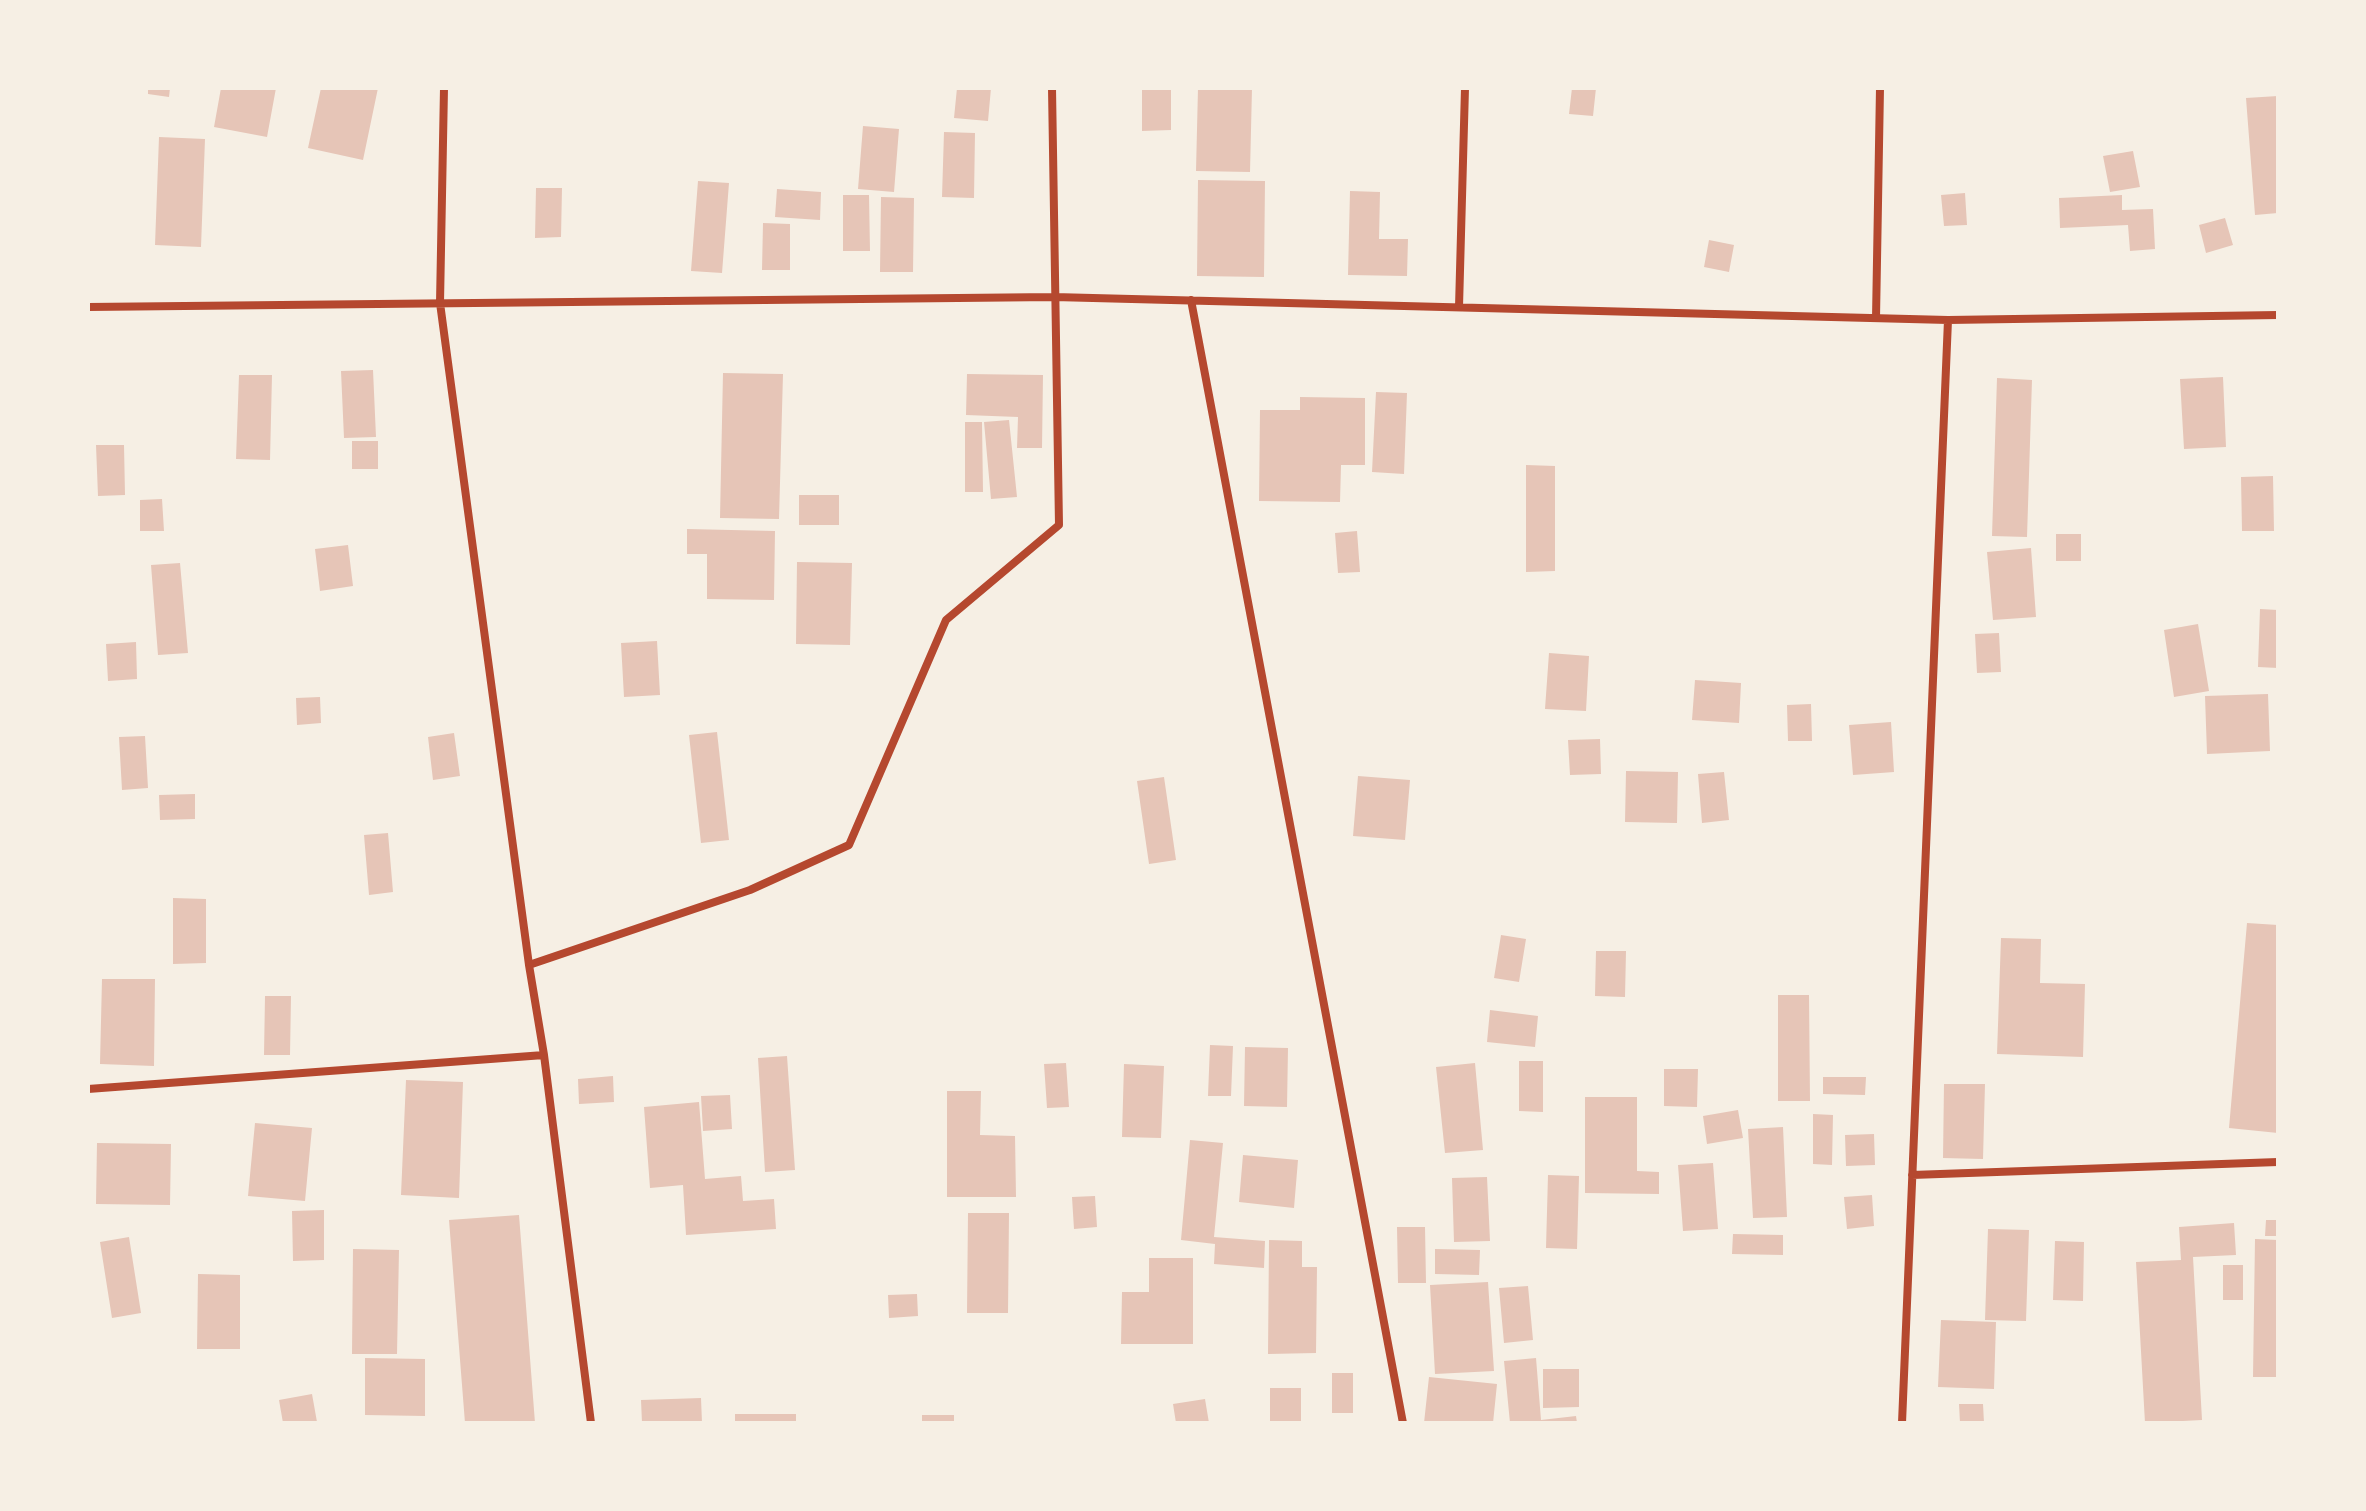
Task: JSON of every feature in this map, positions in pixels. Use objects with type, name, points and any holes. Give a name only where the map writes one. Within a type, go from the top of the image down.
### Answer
[{"type":"street","points":[[444,88],[440,303],[529,965],[544,1055],[591,1423]]},
{"type":"street","points":[[529,965],[750,890],[849,845],[946,620],[1059,525],[1052,88]]},
{"type":"street","points":[[1459,307],[1465,88]]},
{"type":"street","points":[[1876,318],[1880,88]]},
{"type":"street","points":[[88,307],[1054,297],[1948,320],[2278,315]]},
{"type":"street","points":[[1191,300],[1403,1423]]},
{"type":"street","points":[[1902,1423],[1948,320]]},
{"type":"street","points":[[88,1089],[544,1055]]},
{"type":"street","points":[[1912,1175],[2278,1162]]},
{"type":"building","points":[[148,88],[170,88],[169,97],[148,94]]},
{"type":"building","points":[[221,88],[276,88],[267,137],[214,127]]},
{"type":"building","points":[[321,88],[378,88],[363,160],[308,148]]},
{"type":"building","points":[[957,88],[991,88],[988,121],[954,118]]},
{"type":"building","points":[[1142,88],[1171,88],[1171,130],[1142,131]]},
{"type":"building","points":[[1198,88],[1252,88],[1250,172],[1196,171]]},
{"type":"building","points":[[1572,88],[1596,88],[1593,116],[1569,114]]},
{"type":"building","points":[[2278,96],[2278,213],[2255,215],[2246,98]]},
{"type":"building","points":[[863,126],[899,129],[894,192],[858,189]]},
{"type":"building","points":[[944,132],[975,133],[974,198],[942,197]]},
{"type":"building","points":[[159,137],[205,139],[201,247],[155,245]]},
{"type":"building","points":[[2133,151],[2140,187],[2110,192],[2103,156]]},
{"type":"building","points":[[1198,180],[1265,181],[1264,277],[1197,276]]},
{"type":"building","points":[[698,181],[729,183],[722,273],[691,271]]},
{"type":"building","points":[[536,188],[562,188],[561,237],[535,238]]},
{"type":"building","points":[[777,189],[821,192],[820,220],[775,217]]},
{"type":"building","points":[[1350,191],[1380,192],[1379,239],[1408,239],[1407,276],[1348,275]]},
{"type":"building","points":[[1965,193],[1967,225],[1944,226],[1941,195]]},
{"type":"building","points":[[843,195],[869,195],[870,251],[843,251]]},
{"type":"building","points":[[2122,195],[2122,210],[2153,209],[2155,249],[2130,251],[2128,225],[2060,228],[2059,198]]},
{"type":"building","points":[[881,197],[914,198],[913,272],[880,272]]},
{"type":"building","points":[[2225,218],[2233,245],[2206,253],[2199,225]]},
{"type":"building","points":[[763,223],[790,224],[790,270],[762,270]]},
{"type":"building","points":[[1709,240],[1734,245],[1729,272],[1704,267]]},
{"type":"building","points":[[373,370],[376,437],[344,438],[341,371]]},
{"type":"building","points":[[723,373],[783,374],[779,519],[720,518]]},
{"type":"building","points":[[967,374],[1043,375],[1042,448],[1017,448],[1018,417],[966,415]]},
{"type":"building","points":[[239,375],[272,375],[270,460],[236,459]]},
{"type":"building","points":[[2223,377],[2226,447],[2184,449],[2180,379]]},
{"type":"building","points":[[1997,378],[2032,380],[2027,537],[1992,536]]},
{"type":"building","points":[[1376,392],[1407,393],[1404,474],[1372,472]]},
{"type":"building","points":[[1300,397],[1365,398],[1365,465],[1341,465],[1340,502],[1259,501],[1260,410],[1300,410]]},
{"type":"building","points":[[1009,420],[1017,497],[991,499],[984,422]]},
{"type":"building","points":[[965,422],[982,422],[983,492],[965,492]]},
{"type":"building","points":[[352,441],[378,441],[378,469],[352,469]]},
{"type":"building","points":[[96,445],[124,445],[125,495],[98,496]]},
{"type":"building","points":[[1526,465],[1555,466],[1555,571],[1526,572]]},
{"type":"building","points":[[2273,476],[2274,531],[2242,531],[2241,477]]},
{"type":"building","points":[[799,495],[839,495],[839,525],[799,525]]},
{"type":"building","points":[[162,499],[164,531],[140,531],[140,500]]},
{"type":"building","points":[[687,529],[775,531],[774,600],[707,599],[707,554],[687,554]]},
{"type":"building","points":[[1357,531],[1360,572],[1338,573],[1335,533]]},
{"type":"building","points":[[2056,534],[2081,534],[2081,561],[2056,561]]},
{"type":"building","points":[[348,545],[353,586],[320,591],[315,549]]},
{"type":"building","points":[[2031,548],[2036,617],[1993,620],[1987,552]]},
{"type":"building","points":[[797,562],[852,563],[850,645],[796,644]]},
{"type":"building","points":[[180,563],[188,653],[158,655],[151,565]]},
{"type":"building","points":[[2260,609],[2278,610],[2278,668],[2258,667]]},
{"type":"building","points":[[2198,624],[2209,691],[2174,697],[2164,630]]},
{"type":"building","points":[[1999,633],[2001,672],[1977,673],[1975,634]]},
{"type":"building","points":[[657,641],[660,695],[624,697],[621,643]]},
{"type":"building","points":[[136,642],[137,679],[108,681],[106,644]]},
{"type":"building","points":[[1549,653],[1589,656],[1586,711],[1545,709]]},
{"type":"building","points":[[1695,680],[1741,683],[1739,723],[1692,720]]},
{"type":"building","points":[[2268,694],[2270,751],[2207,754],[2205,696]]},
{"type":"building","points":[[320,697],[321,723],[297,725],[296,698]]},
{"type":"building","points":[[1811,704],[1812,741],[1788,741],[1787,705]]},
{"type":"building","points":[[1891,722],[1894,772],[1853,775],[1849,725]]},
{"type":"building","points":[[717,732],[729,840],[701,843],[689,735]]},
{"type":"building","points":[[454,733],[460,776],[433,780],[428,737]]},
{"type":"building","points":[[145,736],[148,788],[122,790],[119,737]]},
{"type":"building","points":[[1600,739],[1601,774],[1570,775],[1568,740]]},
{"type":"building","points":[[1626,771],[1678,772],[1677,823],[1625,822]]},
{"type":"building","points":[[1724,772],[1729,820],[1702,823],[1698,774]]},
{"type":"building","points":[[1358,776],[1410,780],[1405,840],[1353,836]]},
{"type":"building","points":[[1164,777],[1176,860],[1149,864],[1137,781]]},
{"type":"building","points":[[195,794],[195,819],[160,820],[159,795]]},
{"type":"building","points":[[388,833],[393,892],[369,895],[364,835]]},
{"type":"building","points":[[173,898],[206,899],[206,963],[173,964]]},
{"type":"building","points":[[2247,923],[2278,925],[2278,1133],[2229,1128]]},
{"type":"building","points":[[1501,935],[1526,939],[1519,982],[1494,978]]},
{"type":"building","points":[[2001,938],[2041,939],[2040,983],[2085,984],[2083,1057],[1997,1054]]},
{"type":"building","points":[[1596,951],[1626,951],[1625,997],[1595,996]]},
{"type":"building","points":[[102,979],[155,979],[154,1066],[100,1064]]},
{"type":"building","points":[[1778,995],[1809,995],[1810,1101],[1778,1101]]},
{"type":"building","points":[[265,996],[291,996],[290,1055],[264,1055]]},
{"type":"building","points":[[1490,1010],[1538,1016],[1535,1047],[1487,1042]]},
{"type":"building","points":[[1210,1045],[1233,1046],[1231,1096],[1208,1096]]},
{"type":"building","points":[[1245,1047],[1288,1048],[1287,1107],[1244,1106]]},
{"type":"building","points":[[787,1056],[795,1170],[765,1172],[758,1058]]},
{"type":"building","points":[[1519,1061],[1543,1061],[1543,1112],[1519,1111]]},
{"type":"building","points":[[1066,1063],[1069,1107],[1047,1108],[1044,1064]]},
{"type":"building","points":[[1475,1063],[1483,1150],[1445,1153],[1436,1067]]},
{"type":"building","points":[[1124,1064],[1164,1066],[1161,1138],[1122,1137]]},
{"type":"building","points":[[1664,1069],[1698,1069],[1697,1107],[1664,1106]]},
{"type":"building","points":[[613,1076],[614,1102],[579,1104],[578,1079]]},
{"type":"building","points":[[1823,1077],[1866,1077],[1865,1095],[1823,1094]]},
{"type":"building","points":[[406,1080],[463,1082],[459,1198],[401,1195]]},
{"type":"building","points":[[1944,1084],[1985,1084],[1983,1159],[1943,1158]]},
{"type":"building","points":[[947,1091],[981,1091],[980,1135],[1015,1136],[1016,1197],[947,1197]]},
{"type":"building","points":[[730,1095],[732,1129],[703,1131],[701,1096]]},
{"type":"building","points":[[1585,1097],[1637,1097],[1637,1171],[1659,1172],[1659,1194],[1585,1193]]},
{"type":"building","points":[[699,1102],[705,1179],[741,1176],[743,1201],[774,1199],[776,1229],[686,1235],[683,1185],[650,1188],[644,1107]]},
{"type":"building","points":[[1738,1110],[1743,1138],[1707,1144],[1703,1116]]},
{"type":"building","points":[[1813,1114],[1833,1115],[1832,1165],[1813,1164]]},
{"type":"building","points":[[255,1123],[312,1128],[305,1201],[248,1196]]},
{"type":"building","points":[[1783,1127],[1787,1217],[1753,1218],[1748,1129]]},
{"type":"building","points":[[1874,1134],[1875,1165],[1846,1166],[1845,1135]]},
{"type":"building","points":[[1190,1140],[1223,1143],[1214,1237],[1265,1241],[1264,1268],[1214,1264],[1215,1244],[1181,1240]]},
{"type":"building","points":[[97,1143],[171,1144],[170,1205],[96,1204]]},
{"type":"building","points":[[1243,1155],[1298,1160],[1294,1208],[1239,1202]]},
{"type":"building","points":[[1713,1163],[1718,1229],[1683,1231],[1678,1165]]},
{"type":"building","points":[[1548,1175],[1579,1176],[1577,1249],[1546,1248]]},
{"type":"building","points":[[1487,1177],[1490,1241],[1454,1242],[1452,1178]]},
{"type":"building","points":[[1872,1195],[1874,1226],[1847,1229],[1844,1197]]},
{"type":"building","points":[[1095,1196],[1097,1227],[1074,1229],[1072,1197]]},
{"type":"building","points":[[324,1210],[324,1260],[293,1261],[292,1211]]},
{"type":"building","points":[[968,1213],[1009,1213],[1008,1313],[967,1313]]},
{"type":"building","points":[[519,1215],[535,1423],[465,1423],[449,1220]]},
{"type":"building","points":[[2266,1220],[2278,1220],[2278,1236],[2265,1236]]},
{"type":"building","points":[[2234,1223],[2236,1255],[2193,1257],[2202,1420],[2145,1423],[2136,1262],[2181,1260],[2179,1227]]},
{"type":"building","points":[[1397,1227],[1425,1227],[1426,1283],[1398,1283]]},
{"type":"building","points":[[1988,1229],[2029,1230],[2026,1321],[1985,1320]]},
{"type":"building","points":[[1733,1234],[1783,1235],[1783,1255],[1732,1254]]},
{"type":"building","points":[[129,1237],[141,1313],[112,1318],[100,1242]]},
{"type":"building","points":[[2255,1239],[2278,1240],[2278,1377],[2253,1377]]},
{"type":"building","points":[[1269,1240],[1302,1241],[1302,1267],[1317,1267],[1316,1353],[1268,1354]]},
{"type":"building","points":[[2055,1241],[2084,1242],[2083,1301],[2053,1300]]},
{"type":"building","points":[[353,1249],[399,1250],[397,1354],[352,1354]]},
{"type":"building","points":[[1435,1249],[1480,1250],[1479,1275],[1435,1274]]},
{"type":"building","points":[[1149,1258],[1193,1258],[1193,1344],[1121,1344],[1122,1292],[1149,1292]]},
{"type":"building","points":[[2223,1265],[2243,1265],[2243,1300],[2223,1300]]},
{"type":"building","points":[[198,1274],[240,1275],[240,1349],[197,1349]]},
{"type":"building","points":[[1488,1282],[1494,1371],[1435,1374],[1430,1285]]},
{"type":"building","points":[[1528,1286],[1533,1340],[1504,1343],[1499,1288]]},
{"type":"building","points":[[917,1294],[918,1316],[889,1318],[888,1295]]},
{"type":"building","points":[[1941,1320],[1996,1322],[1994,1389],[1938,1387]]},
{"type":"building","points":[[365,1358],[425,1359],[425,1416],[365,1415]]},
{"type":"building","points":[[1536,1358],[1541,1420],[1576,1416],[1577,1423],[1510,1423],[1504,1361]]},
{"type":"building","points":[[1543,1369],[1579,1369],[1579,1407],[1543,1408]]},
{"type":"building","points":[[1332,1373],[1353,1373],[1353,1413],[1332,1413]]},
{"type":"building","points":[[1429,1377],[1497,1384],[1493,1423],[1424,1423]]},
{"type":"building","points":[[1270,1388],[1301,1388],[1301,1423],[1270,1423]]},
{"type":"building","points":[[312,1394],[317,1422],[283,1423],[279,1400]]},
{"type":"building","points":[[701,1398],[702,1423],[642,1423],[641,1400]]},
{"type":"building","points":[[1205,1399],[1209,1423],[1176,1423],[1173,1404]]},
{"type":"building","points":[[1959,1404],[1983,1404],[1984,1423],[1960,1423]]},
{"type":"building","points":[[735,1414],[796,1414],[796,1423],[735,1423]]},
{"type":"building","points":[[922,1415],[954,1415],[954,1423],[922,1423]]}]
